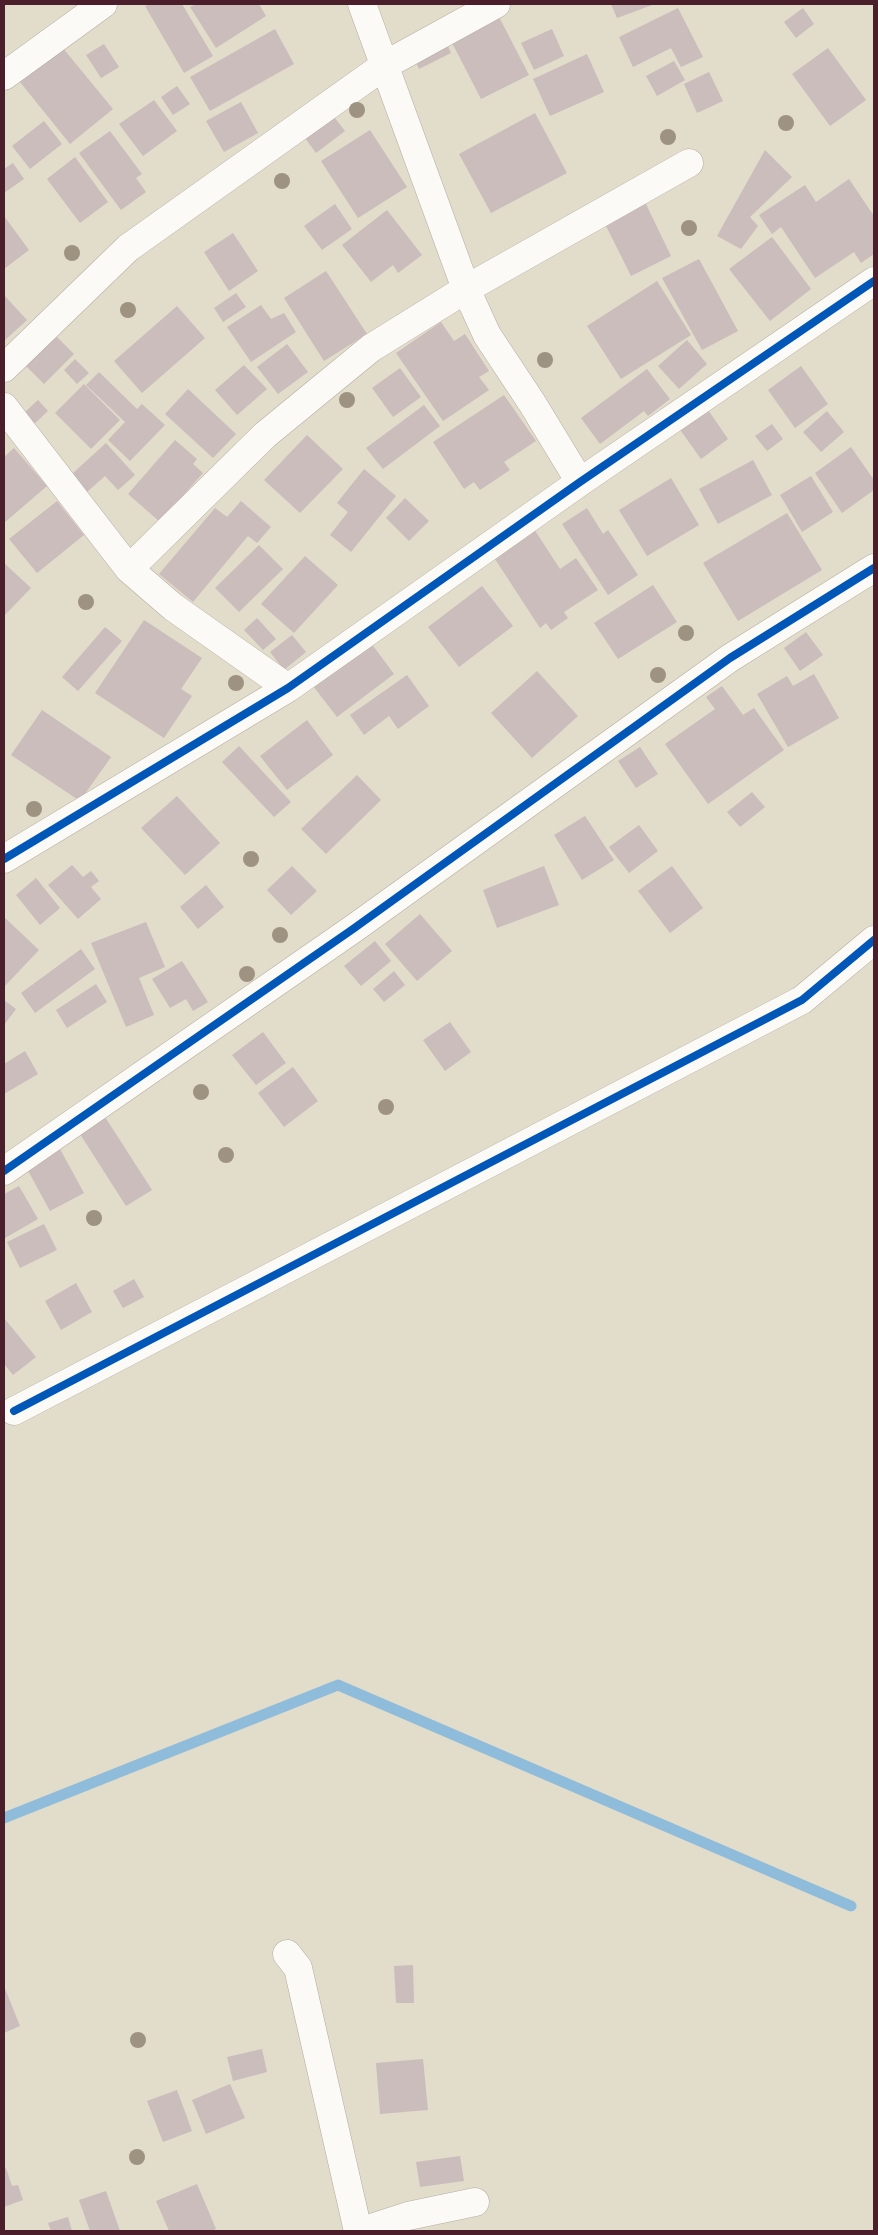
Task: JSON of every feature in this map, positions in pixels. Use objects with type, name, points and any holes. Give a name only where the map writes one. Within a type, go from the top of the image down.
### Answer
[{"type":"street","points":[[4,76],[103,4]]},
{"type":"street","points":[[362,4],[466,289],[487,335],[532,403],[580,482]]},
{"type":"street","points":[[4,368],[128,248],[385,65],[496,4]]},
{"type":"street","points":[[129,569],[265,436],[371,348],[466,289],[689,163]]},
{"type":"street","points":[[4,859],[288,688],[580,482],[874,281]]},
{"type":"street","points":[[4,407],[129,569],[173,607],[288,688]]},
{"type":"street","points":[[4,1171],[353,930],[730,658],[874,568]]},
{"type":"street","points":[[14,1411],[802,1000],[874,940]]},
{"type":"street","points":[[287,1954],[298,1968],[360,2231],[408,2216],[475,2202]]},
{"type":"building","points":[[149,4],[182,4],[213,56],[184,73],[145,6]]},
{"type":"building","points":[[196,4],[259,4],[266,16],[216,48],[190,7]]},
{"type":"building","points":[[611,4],[655,4],[617,18]]},
{"type":"building","points":[[678,8],[703,57],[681,67],[671,48],[633,67],[619,37]]},
{"type":"building","points":[[803,8],[814,24],[796,38],[784,22]]},
{"type":"building","points":[[497,13],[529,75],[481,99],[449,37]]},
{"type":"building","points":[[275,29],[294,64],[210,111],[190,77]]},
{"type":"building","points":[[552,29],[564,56],[534,70],[521,43]]},
{"type":"building","points":[[445,39],[451,53],[419,69],[412,54]]},
{"type":"building","points":[[104,44],[119,67],[101,78],[86,55]]},
{"type":"building","points":[[62,47],[113,109],[70,144],[20,82]]},
{"type":"building","points":[[828,48],[866,100],[830,126],[792,74]]},
{"type":"building","points":[[587,54],[604,92],[550,116],[533,79]]},
{"type":"building","points":[[674,61],[685,80],[657,96],[646,76]]},
{"type":"building","points":[[709,72],[723,101],[697,113],[684,84]]},
{"type":"building","points":[[177,86],[190,104],[173,115],[161,97]]},
{"type":"building","points":[[154,100],[177,131],[143,156],[119,124]]},
{"type":"building","points":[[241,102],[258,133],[224,152],[206,121]]},
{"type":"building","points":[[331,113],[345,131],[316,153],[302,134]]},
{"type":"building","points":[[535,113],[567,173],[491,213],[459,154]]},
{"type":"building","points":[[44,121],[62,144],[30,169],[12,146]]},
{"type":"building","points":[[370,130],[407,187],[358,218],[321,161]]},
{"type":"building","points":[[110,131],[142,174],[136,178],[146,192],[121,210],[79,153]]},
{"type":"building","points":[[765,150],[792,177],[750,217],[758,226],[741,249],[717,236]]},
{"type":"building","points":[[75,157],[108,202],[80,223],[47,179]]},
{"type":"building","points":[[13,163],[24,179],[4,193],[4,169]]},
{"type":"building","points":[[849,179],[874,216],[874,254],[861,263],[854,252],[815,278],[781,227],[772,234],[759,215],[805,185],[816,202]]},
{"type":"building","points":[[644,200],[671,256],[631,276],[603,220]]},
{"type":"building","points":[[335,204],[352,229],[322,250],[304,226]]},
{"type":"building","points":[[387,210],[422,255],[398,273],[393,265],[371,282],[342,245]]},
{"type":"building","points":[[4,216],[29,250],[4,269]]},
{"type":"building","points":[[233,233],[258,271],[229,291],[204,252]]},
{"type":"building","points":[[772,237],[811,289],[770,321],[729,269]]},
{"type":"building","points":[[699,259],[738,331],[702,350],[662,278]]},
{"type":"building","points":[[326,271],[367,334],[324,361],[284,298]]},
{"type":"building","points":[[657,281],[691,335],[621,379],[587,326]]},
{"type":"building","points":[[236,293],[246,307],[223,322],[214,308]]},
{"type":"building","points":[[4,295],[27,320],[4,341]]},
{"type":"building","points":[[261,305],[271,319],[284,313],[296,332],[251,362],[227,327]]},
{"type":"building","points":[[177,306],[205,338],[142,393],[114,361]]},
{"type":"building","points":[[441,322],[454,341],[465,334],[489,371],[479,377],[489,390],[443,421],[396,353]]},
{"type":"building","points":[[53,333],[74,354],[44,384],[23,363]]},
{"type":"building","points":[[687,340],[707,364],[679,389],[658,366]]},
{"type":"building","points":[[287,344],[308,372],[278,394],[257,367]]},
{"type":"building","points":[[75,359],[89,373],[77,384],[64,370]]},
{"type":"building","points":[[244,365],[267,389],[237,415],[215,390]]},
{"type":"building","points":[[801,366],[828,404],[795,428],[768,390]]},
{"type":"building","points":[[400,368],[421,397],[393,417],[372,388]]},
{"type":"building","points":[[647,369],[670,399],[648,416],[644,411],[600,444],[581,418]]},
{"type":"building","points":[[99,372],[137,409],[142,404],[165,425],[130,461],[108,440],[125,422],[86,385]]},
{"type":"building","points":[[84,384],[120,420],[91,449],[55,413]]},
{"type":"building","points":[[188,389],[236,434],[213,458],[165,414]]},
{"type":"building","points":[[504,395],[536,441],[504,462],[510,470],[480,490],[474,482],[464,489],[433,442]]},
{"type":"building","points":[[38,400],[48,411],[33,425],[23,414]]},
{"type":"building","points":[[704,404],[728,439],[701,459],[676,424]]},
{"type":"building","points":[[424,405],[440,426],[383,469],[366,448]]},
{"type":"building","points":[[827,411],[844,432],[821,452],[803,432]]},
{"type":"building","points":[[772,424],[783,439],[767,451],[755,436]]},
{"type":"building","points":[[307,435],[343,469],[300,513],[264,480]]},
{"type":"building","points":[[175,440],[197,459],[193,464],[203,473],[160,522],[128,494]]},
{"type":"building","points":[[106,443],[135,475],[118,490],[105,476],[87,492],[72,474]]},
{"type":"building","points":[[851,447],[874,480],[874,490],[842,513],[815,473]]},
{"type":"building","points":[[14,448],[47,486],[4,523],[4,457]]},
{"type":"building","points":[[753,460],[772,495],[718,524],[699,489]]},
{"type":"building","points":[[364,469],[396,496],[351,552],[330,535],[348,512],[337,503]]},
{"type":"building","points":[[811,476],[833,512],[802,532],[780,495]]},
{"type":"building","points":[[671,478],[699,525],[647,556],[619,510]]},
{"type":"building","points":[[405,498],[429,521],[409,541],[386,518]]},
{"type":"building","points":[[57,501],[84,535],[37,573],[9,539]]},
{"type":"building","points":[[241,501],[271,527],[257,543],[248,536],[193,602],[159,574],[215,508],[227,517]]},
{"type":"building","points":[[587,508],[603,534],[608,530],[638,575],[608,595],[562,524]]},
{"type":"building","points":[[787,513],[822,570],[738,621],[703,563]]},
{"type":"building","points":[[534,529],[560,569],[576,558],[598,590],[564,612],[568,618],[551,630],[546,623],[540,628],[493,556]]},
{"type":"building","points":[[259,545],[283,569],[239,612],[215,588]]},
{"type":"building","points":[[305,556],[338,585],[294,633],[261,604]]},
{"type":"building","points":[[4,563],[31,588],[4,616]]},
{"type":"building","points":[[653,585],[677,622],[618,659],[594,623]]},
{"type":"building","points":[[482,586],[513,626],[459,667],[428,627]]},
{"type":"building","points":[[257,618],[276,639],[263,650],[244,630]]},
{"type":"building","points":[[144,620],[202,658],[181,689],[192,696],[164,738],[95,693]]},
{"type":"building","points":[[105,627],[122,641],[78,691],[62,677]]},
{"type":"building","points":[[806,632],[823,655],[800,671],[784,648]]},
{"type":"building","points":[[292,635],[306,652],[284,670],[270,652]]},
{"type":"building","points":[[371,643],[394,674],[337,717],[313,686]]},
{"type":"building","points":[[537,671],[578,716],[532,758],[491,713]]},
{"type":"building","points":[[814,674],[839,718],[788,747],[757,694],[787,676],[793,686]]},
{"type":"building","points":[[407,675],[429,706],[398,729],[389,716],[364,735],[350,715]]},
{"type":"building","points":[[722,686],[743,715],[754,708],[784,750],[708,804],[665,744],[715,709],[706,697]]},
{"type":"building","points":[[42,710],[111,757],[80,801],[11,755]]},
{"type":"building","points":[[307,720],[333,755],[287,790],[260,756]]},
{"type":"building","points":[[239,746],[291,802],[274,817],[222,762]]},
{"type":"building","points":[[640,747],[658,774],[636,788],[618,761]]},
{"type":"building","points":[[357,775],[381,800],[326,854],[301,829]]},
{"type":"building","points":[[752,792],[765,807],[740,827],[727,812]]},
{"type":"building","points":[[177,796],[220,843],[185,875],[141,828]]},
{"type":"building","points":[[585,816],[614,860],[582,880],[554,835]]},
{"type":"building","points":[[639,825],[658,851],[629,873],[609,847]]},
{"type":"building","points":[[72,865],[83,877],[91,871],[99,881],[91,887],[101,899],[78,919],[48,885]]},
{"type":"building","points":[[292,866],[317,891],[291,915],[267,890]]},
{"type":"building","points":[[544,866],[559,905],[497,928],[483,890]]},
{"type":"building","points":[[672,866],[703,908],[670,933],[638,891]]},
{"type":"building","points":[[36,878],[60,908],[40,925],[16,895]]},
{"type":"building","points":[[206,885],[224,907],[198,929],[180,907]]},
{"type":"building","points":[[420,914],[452,951],[417,981],[385,944]]},
{"type":"building","points":[[4,917],[39,950],[4,987]]},
{"type":"building","points":[[146,922],[165,967],[139,978],[154,1015],[126,1027],[91,943]]},
{"type":"building","points":[[375,941],[391,961],[361,986],[344,966]]},
{"type":"building","points":[[81,949],[95,969],[35,1013],[21,993]]},
{"type":"building","points":[[182,961],[208,1002],[193,1011],[186,999],[170,1008],[152,979]]},
{"type":"building","points":[[394,971],[405,985],[384,1002],[373,989]]},
{"type":"building","points":[[96,984],[107,1002],[67,1028],[56,1010]]},
{"type":"building","points":[[4,1000],[16,1009],[4,1025]]},
{"type":"building","points":[[450,1022],[471,1052],[445,1071],[423,1040]]},
{"type":"building","points":[[263,1032],[286,1063],[256,1085],[232,1055]]},
{"type":"building","points":[[25,1051],[38,1074],[4,1094],[4,1064]]},
{"type":"building","points":[[293,1067],[318,1101],[284,1127],[258,1093]]},
{"type":"building","points":[[105,1117],[152,1190],[126,1206],[80,1134]]},
{"type":"building","points":[[60,1149],[84,1193],[50,1211],[26,1167]]},
{"type":"building","points":[[19,1186],[38,1219],[5,1238],[4,1194]]},
{"type":"building","points":[[44,1224],[57,1250],[20,1268],[7,1242]]},
{"type":"building","points":[[134,1279],[144,1297],[123,1308],[113,1291]]},
{"type":"building","points":[[76,1283],[92,1312],[61,1330],[45,1301]]},
{"type":"building","points":[[4,1318],[36,1357],[13,1375],[4,1364]]},
{"type":"building","points":[[413,1965],[414,2003],[396,2003],[394,1966]]},
{"type":"building","points":[[4,1986],[20,2026],[4,2033]]},
{"type":"building","points":[[262,2049],[267,2072],[233,2081],[227,2057]]},
{"type":"building","points":[[423,2059],[428,2110],[380,2114],[376,2063]]},
{"type":"building","points":[[230,2084],[245,2118],[206,2134],[192,2100]]},
{"type":"building","points":[[177,2090],[192,2131],[163,2142],[147,2101]]},
{"type":"building","points":[[460,2156],[464,2181],[420,2187],[416,2162]]},
{"type":"building","points":[[6,2168],[12,2186],[18,2185],[23,2200],[4,2207],[4,2169]]},
{"type":"building","points":[[197,2184],[216,2229],[210,2231],[169,2231],[156,2201]]},
{"type":"building","points":[[106,2191],[120,2231],[90,2231],[79,2200]]},
{"type":"building","points":[[68,2217],[72,2231],[51,2231],[48,2223]]},
{"type":"waterway","points":[[4,1818],[338,1685],[851,1906]]},
{"type":"cycle path","points":[[4,859],[288,688],[580,482],[874,281]]},
{"type":"cycle path","points":[[4,1171],[353,929],[730,658],[874,568]]},
{"type":"cycle path","points":[[14,1411],[802,1000],[874,940]]}]
